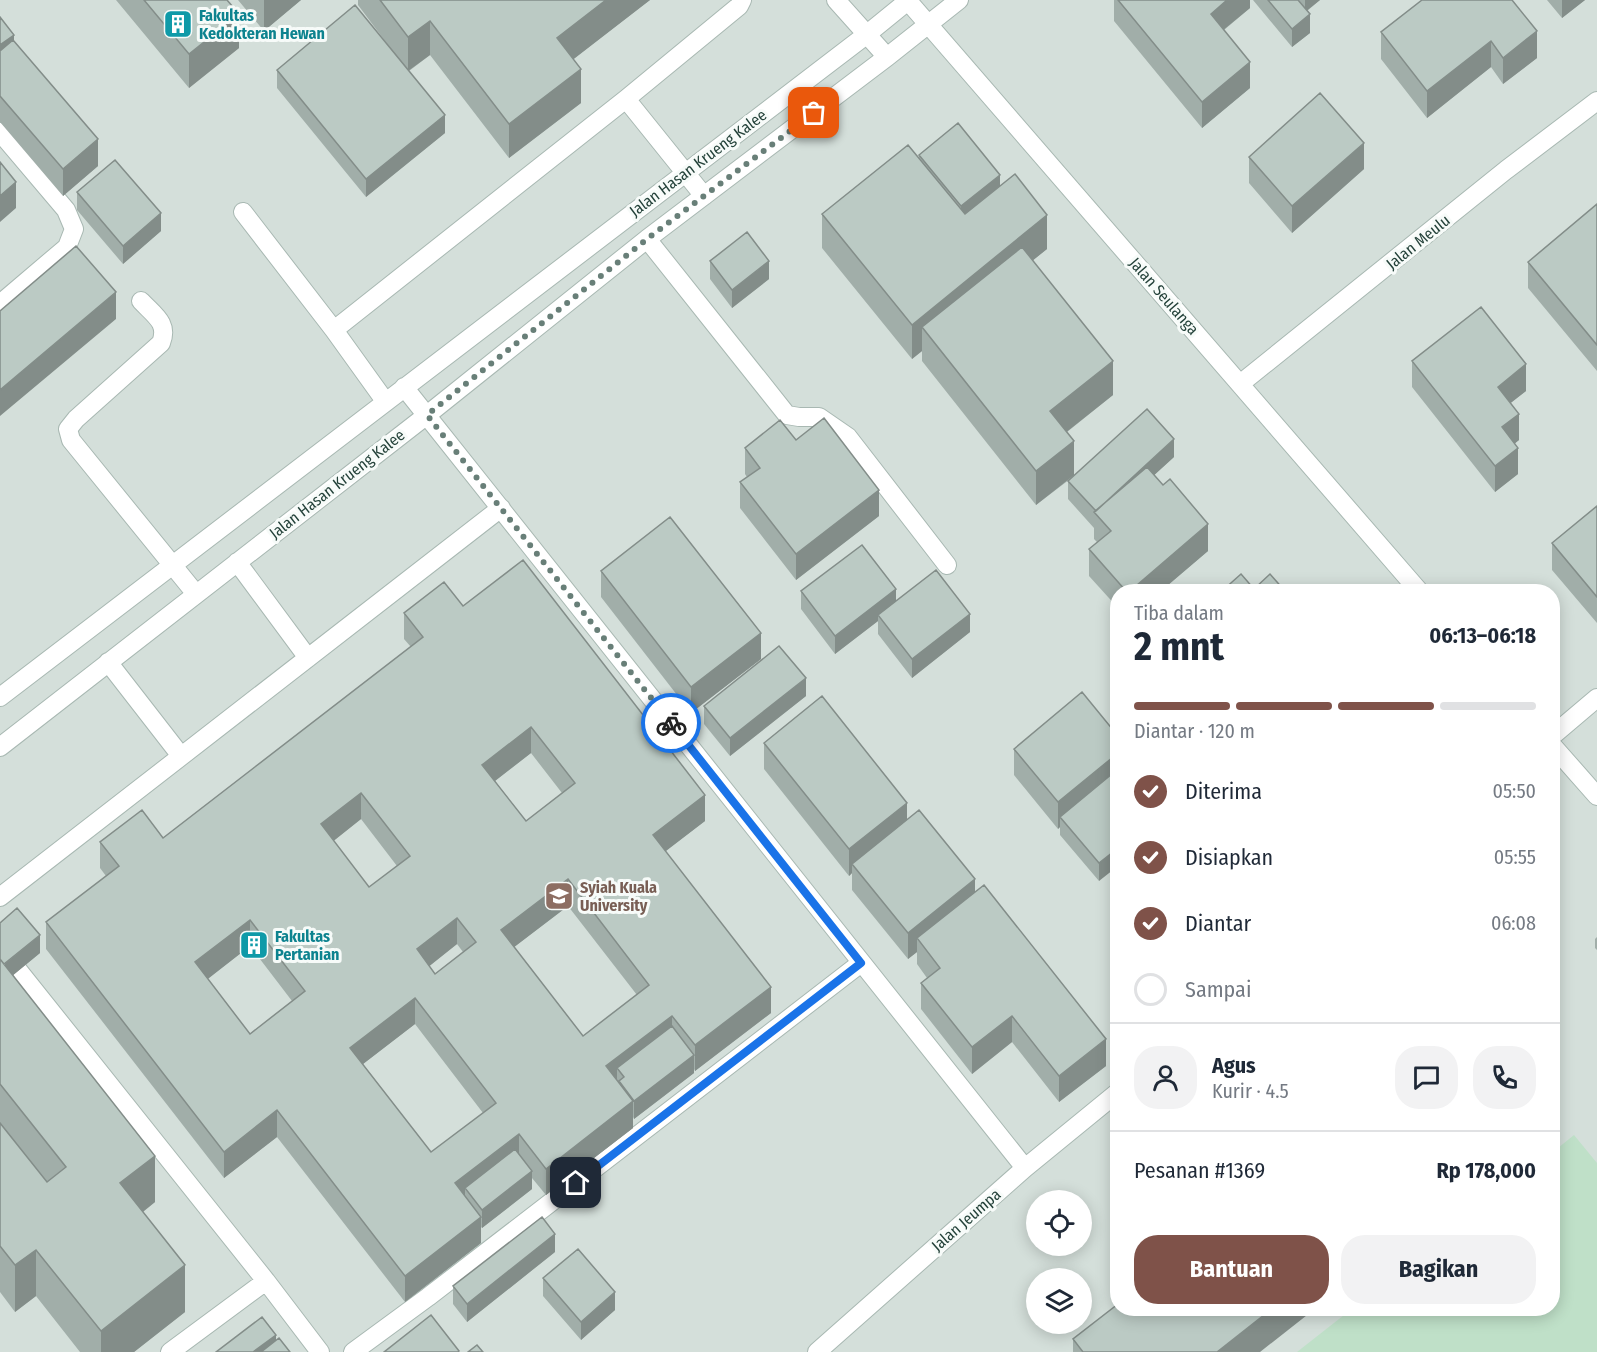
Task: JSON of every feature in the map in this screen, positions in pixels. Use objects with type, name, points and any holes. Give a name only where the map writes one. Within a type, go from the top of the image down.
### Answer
[{"type":"street","points":[[334,330],[626,99],[739,6],[742,0]]},
{"type":"street","points":[[836,0],[887,57]]},
{"type":"street","name":"Jalan Hasan Krueng Kalee","points":[[0,697],[866,35],[908,0]]},
{"type":"street","name":"Jalan Seulanga","points":[[908,0],[1413,584]]},
{"type":"street","name":"Jalan Hasan Krueng Kalee","points":[[0,747],[427,415],[647,239],[959,0]]},
{"type":"street","points":[[626,99],[704,196]]},
{"type":"street","name":"Jalan Meulu","points":[[1240,384],[1506,170],[1597,101]]},
{"type":"street","points":[[0,132],[66,210],[74,229],[67,247],[0,304]]},
{"type":"street","points":[[243,212],[334,330],[385,401]]},
{"type":"street","points":[[647,239],[787,415],[819,417],[848,437],[947,565]]},
{"type":"street","points":[[141,301],[162,323],[164,334],[161,343],[76,419],[68,429],[71,440],[196,594]]},
{"type":"street","points":[[404,387],[1025,1168]]},
{"type":"street","points":[[0,897],[501,508]]},
{"type":"street","points":[[237,562],[308,658]]},
{"type":"street","points":[[108,663],[181,756]]},
{"type":"street","points":[[1560,729],[1597,698]]},
{"type":"street","points":[[1560,754],[1597,796]]},
{"type":"street","points":[[353,1352],[438,1290],[861,963]]},
{"type":"street","points":[[14,965],[320,1352]]},
{"type":"street","name":"Jalan Jeumpa","points":[[817,1352],[1025,1168],[1110,1099]]},
{"type":"street","points":[[170,1352],[266,1281]]},
{"type":"shaded area","name":"Syiah Kuala University","points":[[0,0],[1597,0],[1597,1352],[0,1352]]},
{"type":"green space","points":[[1574,1135],[1597,1163],[1597,1352],[1297,1352],[1343,1316],[1560,1316],[1560,1146]]},
{"type":"building","points":[[144,0],[227,0],[239,14],[189,54]]},
{"type":"building","points":[[380,0],[606,0],[557,38],[581,69],[509,124],[430,21],[408,37]]},
{"type":"building","points":[[1118,0],[1227,0],[1211,14],[1250,62],[1202,102]]},
{"type":"building","points":[[1268,0],[1298,0],[1310,14],[1292,29]]},
{"type":"building","points":[[1422,0],[1512,0],[1537,31],[1503,58],[1491,41],[1427,91],[1381,32]]},
{"type":"building","points":[[355,5],[445,115],[366,179],[277,70]]},
{"type":"building","points":[[0,17],[14,35],[0,45]]},
{"type":"building","points":[[13,40],[98,139],[63,169],[0,96],[0,51]]},
{"type":"building","points":[[1320,93],[1364,143],[1292,206],[1249,157]]},
{"type":"building","points":[[958,123],[1000,175],[961,206],[919,155]]},
{"type":"building","points":[[908,145],[965,214],[1015,174],[1047,215],[912,325],[822,214]]},
{"type":"building","points":[[115,160],[161,213],[123,246],[77,192]]},
{"type":"building","points":[[0,162],[16,182],[0,196]]},
{"type":"building","points":[[1597,204],[1597,345],[1528,262]]},
{"type":"building","points":[[747,232],[769,261],[732,290],[710,261]]},
{"type":"building","points":[[76,246],[116,292],[0,390],[0,311]]},
{"type":"building","points":[[1022,247],[1113,361],[1050,411],[1074,441],[1036,471],[922,327]]},
{"type":"building","points":[[1481,307],[1526,364],[1498,387],[1519,414],[1502,427],[1518,448],[1495,466],[1412,361]]},
{"type":"building","points":[[1147,409],[1174,439],[1096,511],[1068,481]]},
{"type":"building","points":[[824,418],[879,490],[796,554],[740,482],[760,468],[745,448],[780,420],[796,440]]},
{"type":"building","points":[[1147,467],[1163,485],[1170,479],[1208,524],[1138,584],[1120,584],[1089,549],[1111,531],[1094,512]]},
{"type":"building","points":[[1597,506],[1597,597],[1552,543]]},
{"type":"building","points":[[670,517],[761,633],[691,687],[601,571]]},
{"type":"building","points":[[862,545],[896,589],[835,636],[801,591]]},
{"type":"building","name":"Fakultas Pertanian","points":[[523,560],[705,795],[653,835],[771,987],[695,1045],[672,1016],[606,1066],[633,1101],[546,1169],[519,1134],[455,1183],[481,1217],[405,1276],[277,1110],[224,1152],[46,922],[119,866],[100,842],[142,810],[163,838],[423,637],[404,613],[444,582],[463,606]],"holes":[[[531,727],[575,783],[526,821],[482,765]],[[361,793],[410,856],[369,887],[321,824]],[[568,879],[649,985],[583,1036],[501,930]],[[457,918],[476,942],[435,974],[417,949]],[[250,920],[305,991],[250,1034],[195,962]],[[415,998],[496,1103],[431,1152],[350,1048]]]},
{"type":"building","points":[[936,570],[970,614],[912,659],[878,615]]},
{"type":"building","points":[[1241,574],[1250,584],[1230,584]]},
{"type":"building","points":[[1270,574],[1279,584],[1259,584]]},
{"type":"building","points":[[779,646],[806,678],[730,738],[704,706]]},
{"type":"building","points":[[1082,692],[1110,726],[1110,760],[1058,802],[1014,749]]},
{"type":"building","points":[[822,696],[907,803],[849,849],[764,743]]},
{"type":"building","points":[[1110,776],[1110,854],[1099,863],[1060,817]]},
{"type":"building","points":[[919,810],[975,879],[908,933],[852,864]]},
{"type":"building","points":[[984,885],[1106,1039],[1059,1076],[1012,1016],[972,1047],[921,983],[940,968],[917,938]]},
{"type":"building","points":[[17,908],[40,935],[4,964],[0,959],[0,923]]},
{"type":"building","points":[[0,959],[155,1156],[120,1183],[185,1265],[101,1331],[36,1250],[15,1265],[0,1246],[0,1123],[47,1182],[66,1167],[0,1084]]},
{"type":"building","points":[[672,1026],[694,1055],[634,1101],[619,1081],[624,1077],[617,1068]]},
{"type":"building","points":[[515,1149],[532,1171],[482,1210],[465,1188]]},
{"type":"building","points":[[542,1217],[555,1234],[467,1304],[453,1286]]},
{"type":"building","points":[[578,1249],[615,1292],[581,1322],[543,1278]]},
{"type":"building","points":[[1110,1310],[1110,1316],[1263,1316],[1217,1352],[1083,1352],[1073,1339],[1079,1334],[1092,1334],[1092,1324]]},
{"type":"building","points":[[431,1315],[458,1352],[384,1352]]},
{"type":"building","points":[[262,1317],[276,1335],[253,1352],[216,1352]]},
{"type":"building","points":[[279,1338],[290,1352],[261,1352]]},
{"type":"building","points":[[477,1345],[483,1352],[468,1352]]},
{"type":"way so far","points":[[671,723],[427,415],[647,239],[814,113]]},
{"type":"place","name":"Fakultas Kedokteran Hewan","points":[[178,24]]},
{"type":"place","name":"Syiah Kuala University","points":[[559,896]]},
{"type":"place","name":"Fakultas Pertanian","points":[[254,945]]},
{"type":"route","points":[[576,1183],[861,963],[671,723]]}]
